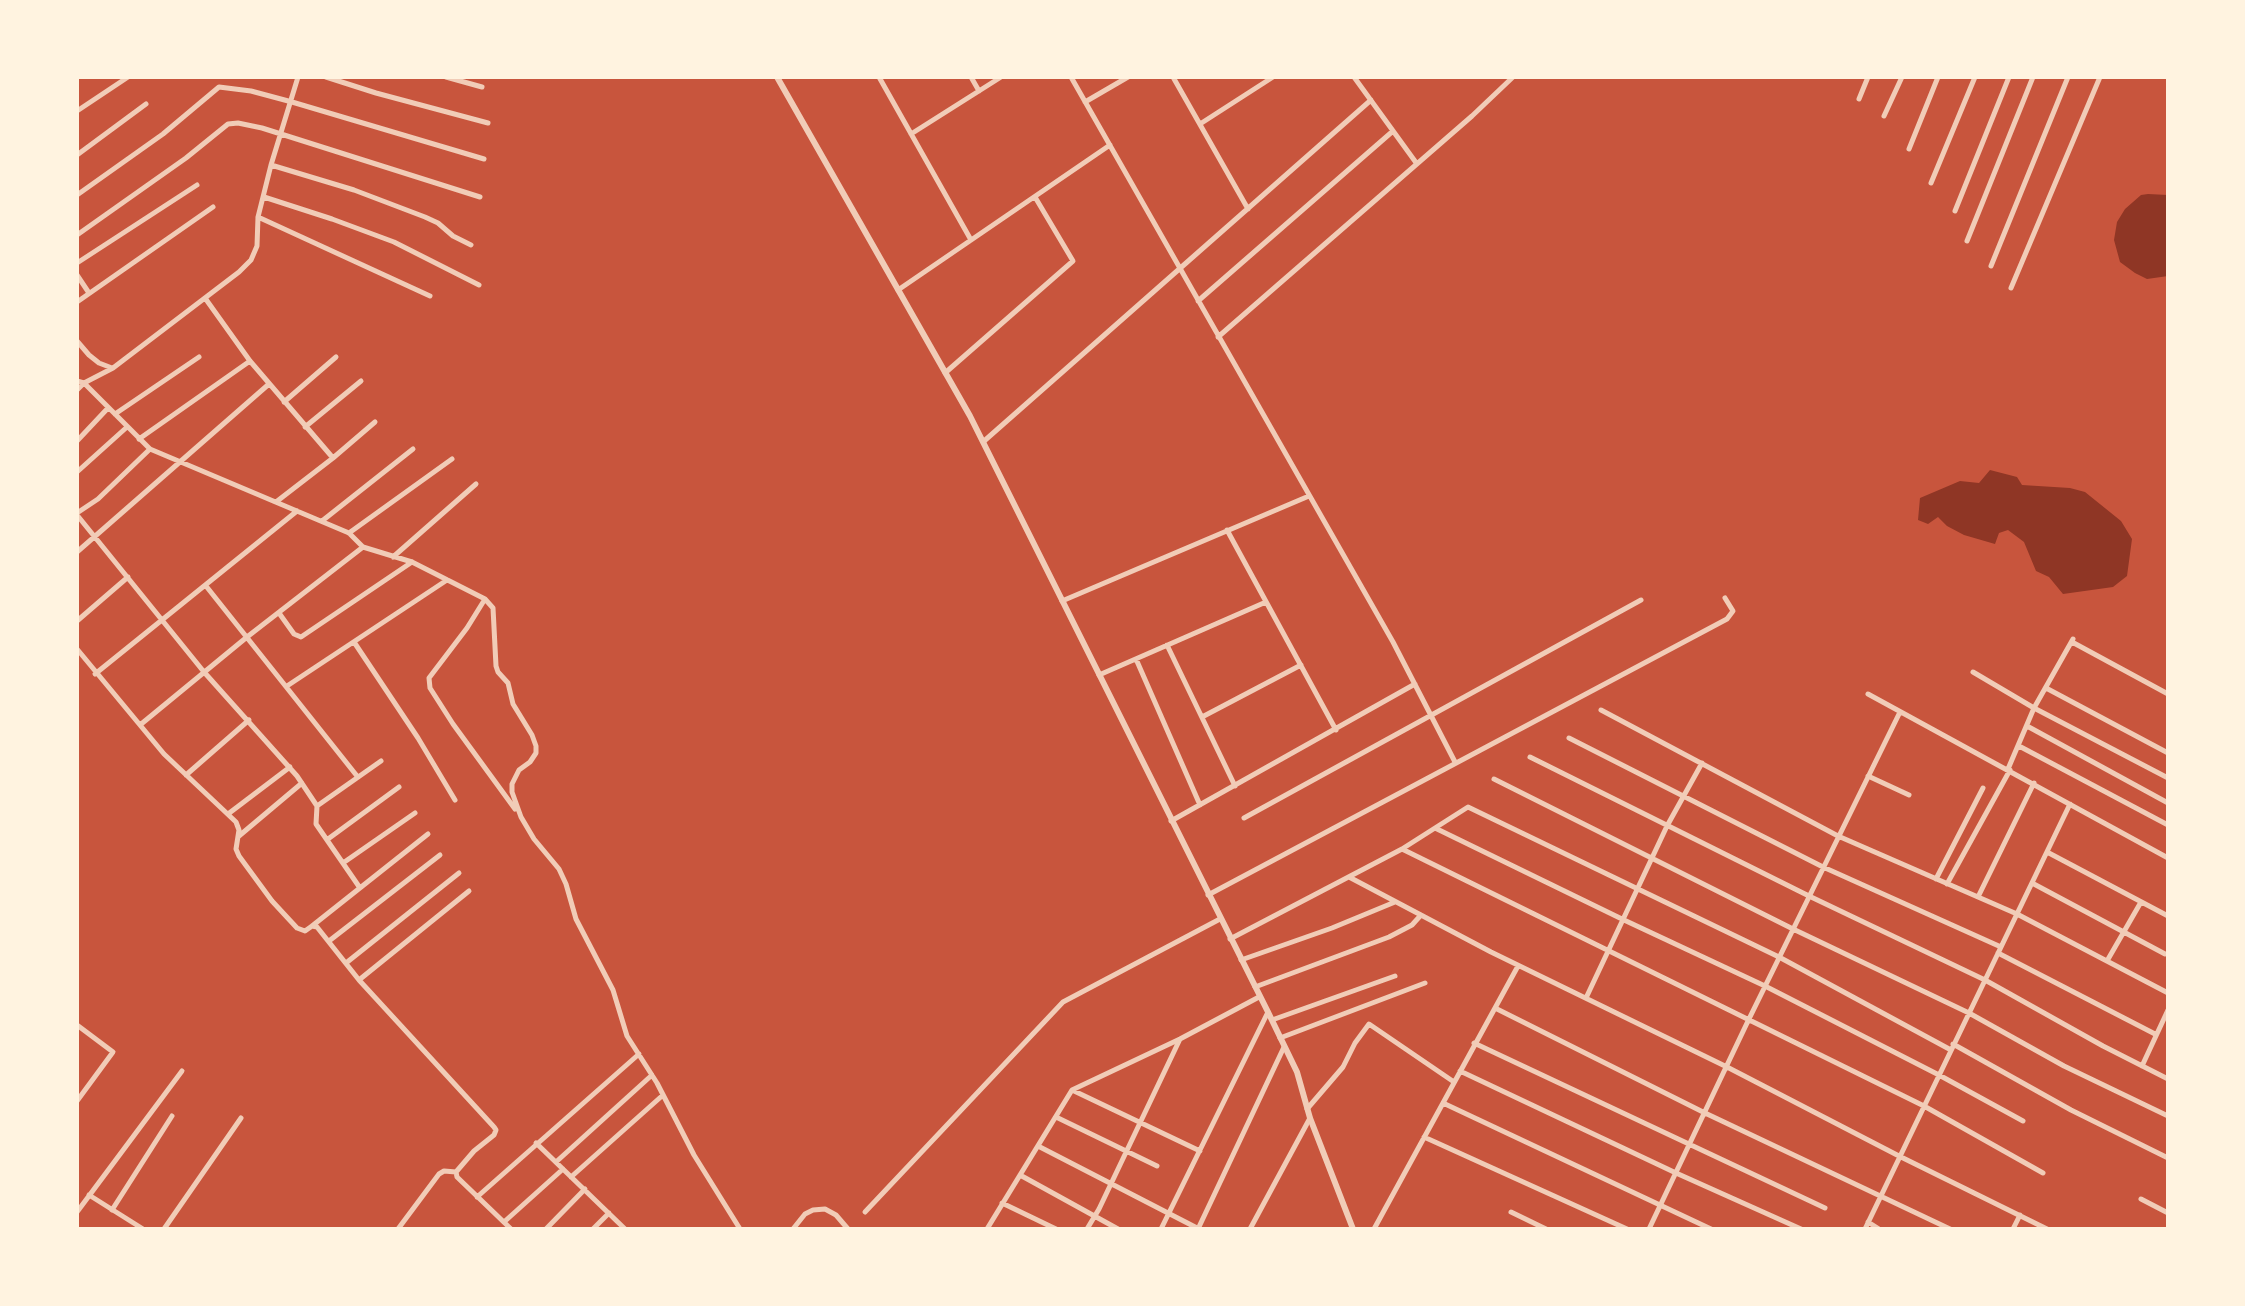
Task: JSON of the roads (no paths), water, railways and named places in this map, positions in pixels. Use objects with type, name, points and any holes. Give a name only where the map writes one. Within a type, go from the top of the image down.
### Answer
[{"type":"street","points":[[77,111],[128,77]]},
{"type":"street","points":[[77,390],[84,383],[113,368],[251,260],[257,246],[258,217],[271,165],[298,77]]},
{"type":"street","points":[[326,77],[488,123]]},
{"type":"street","points":[[446,77],[482,87]]},
{"type":"street","points":[[777,77],[983,442],[1297,1072],[1310,1118],[1353,1229]]},
{"type":"street","points":[[879,77],[971,240]]},
{"type":"street","points":[[971,77],[979,91]]},
{"type":"street","points":[[911,134],[1001,77]]},
{"type":"street","points":[[1071,77],[1415,684],[1455,762]]},
{"type":"street","points":[[1085,102],[1128,77]]},
{"type":"street","points":[[1173,77],[1248,209]]},
{"type":"street","points":[[1200,124],[1273,77]]},
{"type":"street","points":[[1354,77],[1417,164]]},
{"type":"street","points":[[1218,337],[1513,77]]},
{"type":"street","points":[[1859,99],[1868,77]]},
{"type":"street","points":[[1884,116],[1902,77]]},
{"type":"street","points":[[1909,149],[1938,77]]},
{"type":"street","points":[[1931,183],[1975,77]]},
{"type":"street","points":[[1955,211],[2009,77]]},
{"type":"street","points":[[1967,241],[2033,77]]},
{"type":"street","points":[[1991,266],[2068,77]]},
{"type":"street","points":[[2011,288],[2100,77]]},
{"type":"street","points":[[77,195],[163,134],[219,87],[251,91],[292,102],[484,159]]},
{"type":"street","points":[[983,442],[1371,100]]},
{"type":"street","points":[[77,155],[146,104]]},
{"type":"street","points":[[77,235],[229,124],[239,123],[480,197]]},
{"type":"street","points":[[1198,301],[1393,131]]},
{"type":"street","points":[[898,290],[1110,145]]},
{"type":"street","points":[[271,165],[354,190],[425,217],[471,245]]},
{"type":"street","points":[[77,262],[197,185]]},
{"type":"street","points":[[264,197],[394,242],[480,285]]},
{"type":"street","points":[[945,373],[1073,261],[1035,197]]},
{"type":"street","points":[[77,302],[213,207]]},
{"type":"street","points":[[258,217],[430,296]]},
{"type":"street","points":[[77,275],[89,293]]},
{"type":"street","points":[[205,298],[250,361],[333,458]]},
{"type":"street","points":[[77,341],[99,363],[113,368]]},
{"type":"street","points":[[115,414],[199,357]]},
{"type":"street","points":[[284,402],[336,357]]},
{"type":"street","points":[[139,439],[250,361]]},
{"type":"street","points":[[77,381],[84,383],[150,449],[349,533],[363,547],[412,562],[485,599],[493,608],[494,653],[498,672],[508,683],[513,704],[536,746],[536,753],[530,762],[519,770],[512,784],[512,792],[521,817]]},
{"type":"street","points":[[305,426],[361,381]]},
{"type":"street","points":[[77,552],[269,384]]},
{"type":"street","points":[[77,441],[108,408]]},
{"type":"street","points":[[276,502],[375,422]]},
{"type":"street","points":[[77,472],[127,427]]},
{"type":"street","points":[[150,449],[98,499],[77,514],[204,672],[290,767],[317,806],[316,824],[360,888]]},
{"type":"street","points":[[322,521],[413,449]]},
{"type":"street","points":[[349,533],[452,459]]},
{"type":"street","points":[[393,556],[476,484]]},
{"type":"street","points":[[1062,601],[1309,496]]},
{"type":"street","points":[[95,674],[297,511]]},
{"type":"street","points":[[1227,530],[1336,730]]},
{"type":"street","points":[[140,726],[247,637],[363,547]]},
{"type":"street","points":[[279,613],[294,634],[301,637],[412,562]]},
{"type":"street","points":[[77,621],[128,577]]},
{"type":"street","points":[[287,686],[447,580]]},
{"type":"street","points":[[206,586],[357,776]]},
{"type":"street","points":[[1208,895],[1727,619],[1733,611],[1725,598]]},
{"type":"street","points":[[485,599],[429,678],[430,688],[534,839],[559,869],[576,919],[613,990],[627,1036],[652,1075],[694,1155],[740,1229]]},
{"type":"street","points":[[1244,818],[1641,600]]},
{"type":"street","points":[[1099,675],[1266,602]]},
{"type":"street","points":[[1947,884],[2009,770],[2034,708],[2072,641],[2168,694]]},
{"type":"street","points":[[354,642],[418,738],[455,800]]},
{"type":"street","points":[[1167,645],[1235,786]]},
{"type":"street","points":[[77,649],[140,726],[186,775],[236,822],[239,836],[236,849],[239,856],[296,928],[305,931],[428,834]]},
{"type":"street","points":[[1136,659],[1200,805]]},
{"type":"street","points":[[1202,717],[1301,665]]},
{"type":"street","points":[[1973,672],[2034,708],[2168,778]]},
{"type":"street","points":[[1171,821],[1415,684]]},
{"type":"street","points":[[2046,688],[2168,753]]},
{"type":"street","points":[[1868,694],[2168,858]]},
{"type":"street","points":[[1601,710],[1838,836],[2017,914],[2168,993]]},
{"type":"street","points":[[1649,1229],[1900,712]]},
{"type":"street","points":[[186,775],[249,720]]},
{"type":"street","points":[[2027,726],[2168,803]]},
{"type":"street","points":[[1569,738],[1823,867],[1999,950],[2155,1034]]},
{"type":"street","points":[[2018,746],[2167,823]]},
{"type":"street","points":[[1530,757],[1985,980],[2168,1079]]},
{"type":"street","points":[[317,806],[381,761]]},
{"type":"street","points":[[1586,999],[1667,825],[1702,764]]},
{"type":"street","points":[[228,814],[290,767]]},
{"type":"street","points":[[1868,776],[1909,795]]},
{"type":"street","points":[[1494,779],[1793,929],[1969,1013],[2064,1066],[2168,1116]]},
{"type":"street","points":[[239,836],[302,783]]},
{"type":"street","points":[[1978,897],[2034,783]]},
{"type":"street","points":[[328,839],[399,787]]},
{"type":"street","points":[[1936,879],[1983,789]]},
{"type":"street","points":[[1865,1229],[2070,804]]},
{"type":"street","points":[[1230,939],[1402,849],[1468,807],[1779,957],[2168,1158]]},
{"type":"street","points":[[343,863],[415,813]]},
{"type":"street","points":[[1435,828],[1765,986],[2023,1121]]},
{"type":"street","points":[[1402,849],[1924,1106],[2043,1174]]},
{"type":"street","points":[[2047,852],[2168,916]]},
{"type":"street","points":[[329,942],[440,855]]},
{"type":"street","points":[[346,963],[459,873]]},
{"type":"street","points":[[1349,877],[1518,965],[2047,1229]]},
{"type":"street","points":[[2032,883],[2165,954]]},
{"type":"street","points":[[359,980],[469,891]]},
{"type":"street","points":[[1241,960],[1332,928],[1395,902]]},
{"type":"street","points":[[2107,961],[2141,902]]},
{"type":"street","points":[[1255,987],[1390,937],[1412,925],[1421,915]]},
{"type":"street","points":[[865,1212],[1063,1002],[1220,919]]},
{"type":"street","points":[[312,926],[317,927],[359,980],[496,1130],[456,1172]]},
{"type":"street","points":[[1374,1229],[1518,965]]},
{"type":"street","points":[[1272,1020],[1395,976]]},
{"type":"street","points":[[1280,1038],[1425,982]]},
{"type":"street","points":[[986,1229],[1072,1090],[1180,1039],[1259,997]]},
{"type":"street","points":[[1495,1008],[1705,1113],[1950,1229]]},
{"type":"street","points":[[2142,1066],[2168,1010]]},
{"type":"street","points":[[1161,1229],[1268,1012]]},
{"type":"street","points":[[1307,1109],[1343,1067],[1355,1043],[1369,1024],[1454,1082]]},
{"type":"street","points":[[2161,1024],[2168,1028]]},
{"type":"street","points":[[77,1025],[113,1052],[77,1101]]},
{"type":"street","points":[[1087,1229],[1111,1185],[1180,1039]]},
{"type":"street","points":[[1474,1043],[1825,1208]]},
{"type":"street","points":[[1038,1146],[1198,1229],[1284,1047]]},
{"type":"street","points":[[477,1197],[639,1054]]},
{"type":"street","points":[[77,1212],[182,1071]]},
{"type":"street","points":[[1460,1071],[1801,1229]]},
{"type":"street","points":[[556,1162],[652,1075]]},
{"type":"street","points":[[1072,1090],[1200,1151]]},
{"type":"street","points":[[571,1177],[663,1095]]},
{"type":"street","points":[[1443,1103],[1711,1229]]},
{"type":"street","points":[[112,1210],[173,1116]]},
{"type":"street","points":[[1056,1117],[1157,1166]]},
{"type":"street","points":[[164,1229],[241,1118]]},
{"type":"street","points":[[1250,1229],[1310,1118]]},
{"type":"street","points":[[1424,1137],[1627,1229]]},
{"type":"street","points":[[536,1143],[625,1229]]},
{"type":"street","points":[[504,1222],[563,1169]]},
{"type":"street","points":[[398,1229],[439,1174],[444,1171],[456,1172]]},
{"type":"street","points":[[456,1172],[457,1177],[510,1229]]},
{"type":"street","points":[[1020,1175],[1118,1229]]},
{"type":"street","points":[[546,1229],[585,1189]]},
{"type":"street","points":[[89,1195],[143,1229]]},
{"type":"street","points":[[2141,1199],[2168,1213]]},
{"type":"street","points":[[1002,1203],[1056,1229]]},
{"type":"street","points":[[793,1229],[804,1214],[825,1209],[836,1215],[848,1229]]},
{"type":"street","points":[[1511,1212],[1546,1229]]},
{"type":"street","points":[[593,1229],[609,1213]]},
{"type":"street","points":[[2013,1229],[2020,1215]]},
{"type":"street","points":[[1868,1222],[1879,1229]]}]
